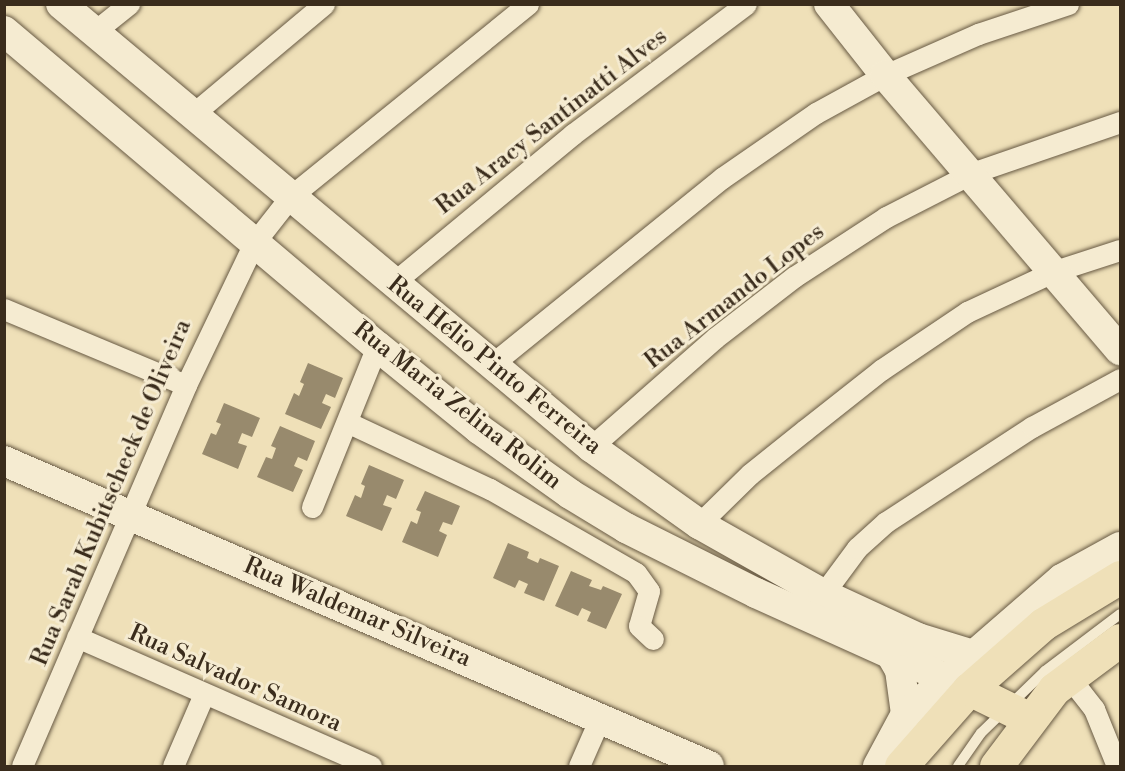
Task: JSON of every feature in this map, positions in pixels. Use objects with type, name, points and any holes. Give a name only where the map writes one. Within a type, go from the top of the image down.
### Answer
[{"type":"main road","points":[[901,766],[986,698],[1043,624],[1120,577]]},
{"type":"main road","points":[[986,698],[1069,676],[1115,646]]},
{"type":"main road","points":[[986,698],[996,766]]},
{"type":"street","name":"Rua Hélio Pinto Ferreira","points":[[61,4],[591,447],[699,524],[823,594],[918,638],[973,655]]},
{"type":"street","points":[[94,33],[129,4]]},
{"type":"street","points":[[193,114],[324,4]]},
{"type":"street","name":"Rua Sarah Kubitscheck de Oliveira","points":[[22,766],[186,385],[254,243],[291,196],[528,4]]},
{"type":"street","name":"Rua Aracy Santinatti Alves","points":[[393,283],[573,134],[746,4]]},
{"type":"street","points":[[830,4],[885,75],[972,173],[1120,350]]},
{"type":"street","points":[[491,365],[722,178],[816,113],[885,75],[1017,19],[1068,4]]},
{"type":"street","name":"Rua Maria Zelina Rolim","points":[[4,31],[377,346],[479,429],[570,494],[626,528],[756,593],[889,651],[986,698]]},
{"type":"street","name":"Rua Armando Lopes","points":[[591,447],[716,338],[794,277],[886,217],[972,173],[1120,122]]},
{"type":"street","points":[[699,524],[750,474],[881,370],[967,312],[1054,271],[1120,250]]},
{"type":"street","points":[[4,309],[186,385]]},
{"type":"street","points":[[312,507],[348,423],[377,346]]},
{"type":"street","points":[[823,594],[857,548],[886,522],[1032,427],[1120,379]]},
{"type":"street","points":[[348,423],[490,489],[636,573],[649,591],[639,626],[652,639]]},
{"type":"street","name":"Rua Waldemar Silveira","points":[[6,465],[131,515],[709,766]]},
{"type":"street","points":[[906,714],[986,698],[973,655],[1062,579],[1120,547]]},
{"type":"street","name":"Rua Salvador Samora","points":[[77,638],[371,766]]},
{"type":"street","points":[[878,766],[906,714],[900,670],[889,651]]},
{"type":"street","points":[[1069,676],[1094,709],[1118,766]]},
{"type":"street","points":[[173,766],[204,694]]},
{"type":"street","points":[[579,766],[600,718]]},
{"type":"lane","points":[[958,766],[981,733],[986,698],[1030,649],[1120,590]]},
{"type":"lane","points":[[916,766],[958,715],[986,698],[1045,671],[1120,614]]},
{"type":"building","points":[[308,363],[343,378],[335,398],[326,394],[322,403],[331,407],[321,429],[285,414],[294,393],[299,396],[304,384],[300,382]]},
{"type":"building","points":[[224,403],[260,418],[252,437],[242,433],[238,443],[247,446],[238,469],[202,454],[211,433],[216,435],[221,424],[216,422]]},
{"type":"building","points":[[280,426],[315,441],[307,461],[298,457],[294,466],[303,470],[293,492],[257,477],[266,457],[272,459],[276,448],[271,446]]},
{"type":"building","points":[[369,465],[404,480],[396,499],[387,495],[383,505],[392,508],[382,531],[346,516],[355,495],[361,498],[365,486],[361,484]]},
{"type":"building","points":[[425,491],[460,506],[452,525],[443,522],[439,531],[447,535],[438,557],[402,542],[411,521],[417,524],[421,512],[416,510]]},
{"type":"building","points":[[508,543],[529,552],[527,558],[538,563],[540,558],[559,566],[544,601],[524,593],[528,584],[519,580],[515,588],[493,578]]},
{"type":"building","points":[[571,571],[592,580],[589,586],[601,590],[603,586],[622,594],[606,629],[587,621],[591,612],[582,608],[578,616],[555,606]]}]
